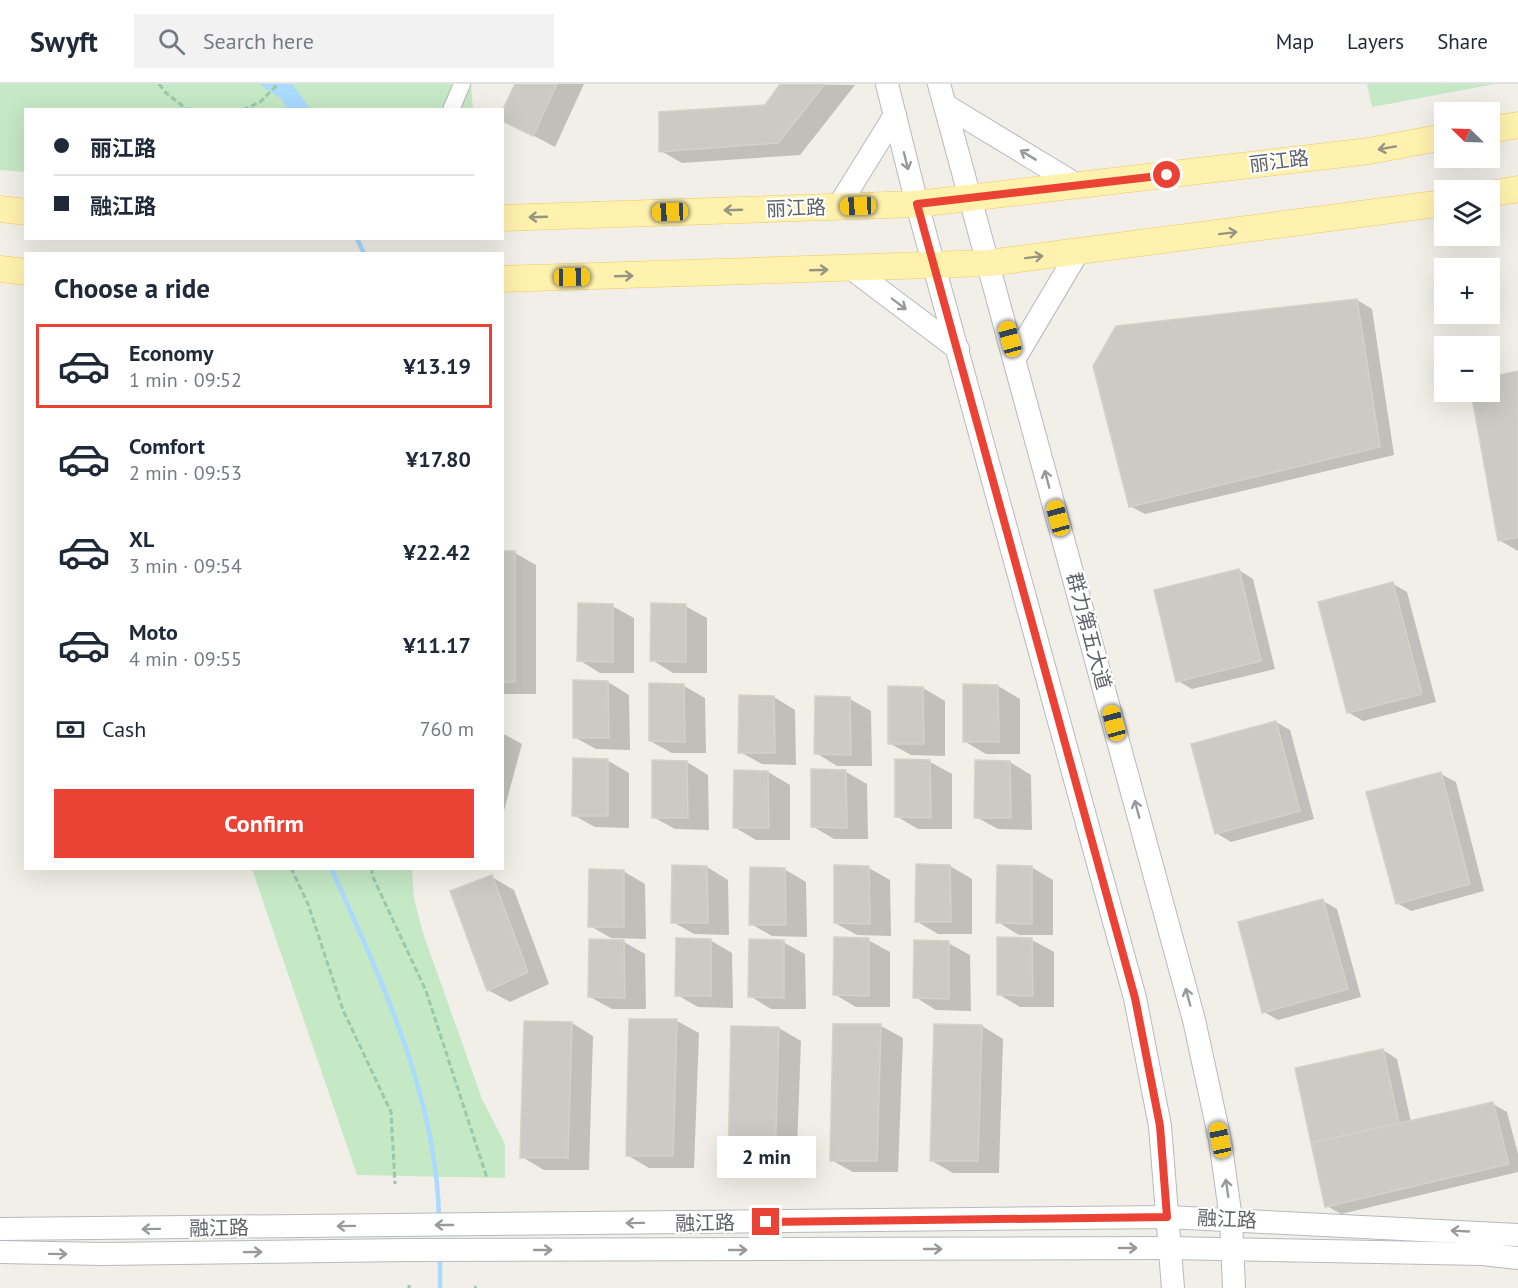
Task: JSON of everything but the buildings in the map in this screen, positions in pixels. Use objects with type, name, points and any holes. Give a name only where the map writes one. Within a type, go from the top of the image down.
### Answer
[{"type":"main road","points":[[887,84],[917,204],[936,265],[1135,998],[1160,1126],[1173,1288]]},
{"type":"main road","points":[[942,94],[1077,186]]},
{"type":"main road","name":"群力第五大道","points":[[942,94],[1194,1020],[1220,1140],[1231,1219],[1233,1288]]},
{"type":"main road","points":[[838,207],[895,115]]},
{"type":"main road","points":[[1500,128],[1518,125]]},
{"type":"main road","name":"丽江路","points":[[504,218],[917,204],[1369,151],[1434,140]]},
{"type":"main road","points":[[1500,192],[1518,189]]},
{"type":"main road","points":[[504,279],[989,263],[1434,204]]},
{"type":"main road","points":[[0,209],[24,212]]},
{"type":"main road","points":[[1015,358],[1078,252]]},
{"type":"main road","points":[[0,269],[24,272]]},
{"type":"main road","points":[[852,269],[958,349]]},
{"type":"main road","name":"融江路","points":[[0,1229],[484,1226],[1167,1217],[1518,1235]]},
{"type":"main road","name":"融江路","points":[[0,1252],[103,1254],[408,1250],[1169,1248],[1484,1254],[1518,1258]]},
{"type":"street","points":[[452,108],[463,84]]},
{"type":"street","points":[[463,84],[466,108]]},
{"type":"path","points":[[159,84],[166,93],[185,108]]},
{"type":"path","points":[[247,108],[260,102],[278,84]]},
{"type":"path","points":[[292,870],[308,904],[343,1011],[391,1112],[395,1184]]},
{"type":"path","points":[[372,870],[372,875],[426,991],[488,1178]]},
{"type":"green space","points":[[0,84],[471,84],[473,108],[24,108],[24,172],[0,170]]},
{"type":"green space","points":[[1367,84],[1495,84],[1372,107]]},
{"type":"green space","points":[[252,870],[412,870],[414,899],[423,933],[482,1099],[505,1144],[505,1178],[357,1175]]},
{"type":"water","points":[[259,84],[292,84],[309,108],[286,108],[283,100]]},
{"type":"waterway","points":[[358,240],[363,252]]},
{"type":"waterway","points":[[332,870],[387,996],[417,1083],[436,1173],[439,1219]]},
{"type":"waterway","points":[[440,1255],[440,1288]]},
{"type":"route","points":[[766,1222],[1167,1217],[1160,1126],[1135,998],[936,265],[917,204],[1167,175]]}]
